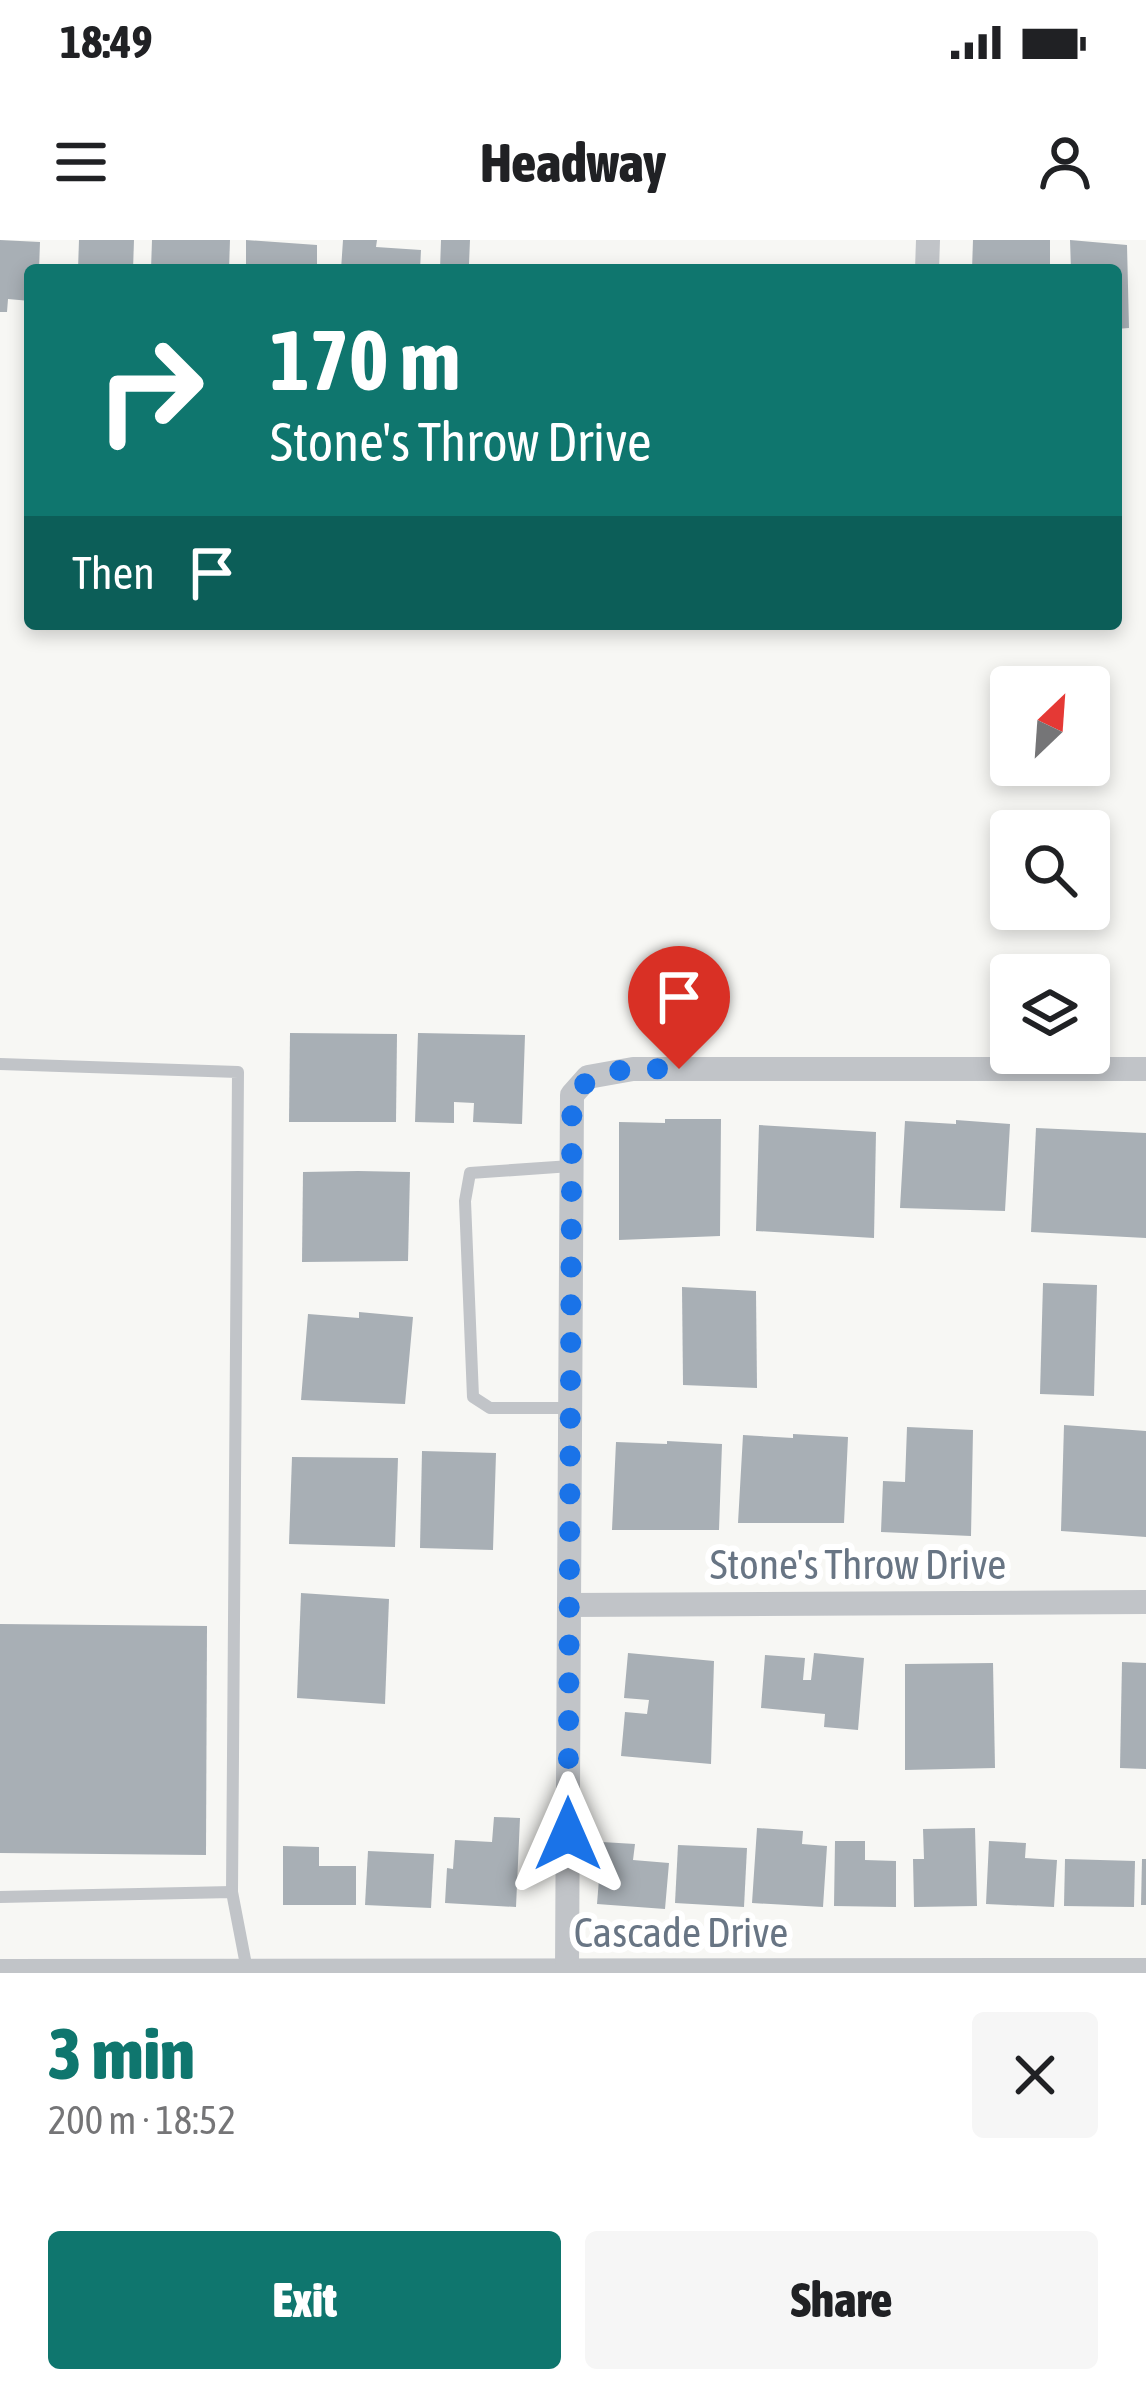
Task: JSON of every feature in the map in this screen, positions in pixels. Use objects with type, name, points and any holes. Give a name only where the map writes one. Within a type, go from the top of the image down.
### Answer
[{"type":"street","points":[[567,1971],[572,1095],[588,1077],[633,1069],[1146,1070]]},
{"type":"street","name":"Stone's Throw Drive","points":[[569,1605],[1146,1603]]},
{"type":"street","name":"Cascade Drive","points":[[0,1971],[1146,1970]]},
{"type":"lane","points":[[0,1064],[238,1072],[232,1892],[247,1971]]},
{"type":"lane","points":[[570,1408],[490,1408],[472,1397],[465,1201],[470,1173],[572,1166]]},
{"type":"lane","points":[[0,1897],[232,1892]]},
{"type":"building","points":[[0,240],[40,242],[39,264],[24,264],[24,300],[8,299],[7,312],[0,312]]},
{"type":"building","points":[[79,240],[134,240],[133,264],[78,264]]},
{"type":"building","points":[[152,240],[230,240],[229,264],[151,264]]},
{"type":"building","points":[[246,240],[317,245],[317,264],[246,264]]},
{"type":"building","points":[[343,240],[377,240],[376,247],[421,250],[420,264],[341,264]]},
{"type":"building","points":[[441,240],[470,240],[469,264],[440,264]]},
{"type":"building","points":[[973,240],[1050,240],[1050,264],[972,264]]},
{"type":"building","points":[[1070,240],[1127,245],[1129,328],[1122,329],[1122,264],[1071,264]]},
{"type":"building","points":[[290,1033],[397,1034],[396,1122],[289,1122]]},
{"type":"building","points":[[418,1033],[525,1035],[522,1124],[473,1122],[474,1103],[454,1102],[454,1123],[415,1122]]},
{"type":"building","points":[[665,1119],[721,1119],[720,1236],[619,1240],[619,1122],[665,1123]]},
{"type":"building","points":[[956,1120],[1010,1124],[1005,1211],[900,1208],[905,1121],[956,1124]]},
{"type":"building","points":[[759,1125],[876,1132],[874,1238],[756,1231]]},
{"type":"building","points":[[1036,1128],[1146,1133],[1146,1238],[1031,1232]]},
{"type":"building","points":[[303,1172],[410,1172],[408,1261],[302,1262]]},
{"type":"building","points":[[1043,1283],[1097,1285],[1094,1396],[1040,1394]]},
{"type":"building","points":[[682,1287],[756,1291],[757,1388],[683,1385]]},
{"type":"building","points":[[359,1312],[413,1317],[405,1404],[301,1400],[308,1314],[359,1318]]},
{"type":"building","points":[[1064,1425],[1146,1431],[1146,1537],[1061,1531]]},
{"type":"building","points":[[907,1427],[973,1430],[971,1536],[881,1532],[883,1481],[905,1482]]},
{"type":"building","points":[[793,1434],[848,1437],[844,1523],[738,1523],[743,1435],[793,1438]]},
{"type":"building","points":[[616,1442],[722,1444],[719,1530],[612,1530]]},
{"type":"building","points":[[422,1451],[496,1453],[493,1550],[420,1548]]},
{"type":"building","points":[[292,1457],[398,1458],[395,1547],[289,1544]]},
{"type":"building","points":[[301,1593],[389,1599],[385,1704],[297,1698]]},
{"type":"building","points":[[0,1624],[207,1626],[206,1855],[0,1853]]},
{"type":"building","points":[[628,1653],[714,1661],[711,1764],[621,1756],[625,1712],[647,1714],[649,1700],[624,1698]]},
{"type":"building","points":[[814,1653],[864,1658],[858,1730],[824,1727],[825,1714],[761,1708],[765,1655],[805,1658],[803,1680],[811,1680]]},
{"type":"building","points":[[1122,1662],[1146,1663],[1146,1769],[1120,1768]]},
{"type":"building","points":[[993,1663],[995,1768],[905,1770],[905,1664]]},
{"type":"building","points":[[494,1817],[520,1818],[516,1907],[445,1903],[455,1840],[492,1842]]},
{"type":"building","points":[[757,1828],[803,1831],[802,1844],[827,1846],[823,1907],[752,1903]]},
{"type":"building","points":[[975,1828],[977,1906],[914,1907],[913,1859],[924,1859],[923,1829]]},
{"type":"building","points":[[835,1841],[865,1841],[865,1860],[896,1861],[896,1907],[834,1906]]},
{"type":"building","points":[[989,1841],[1026,1843],[1025,1858],[1057,1860],[1054,1907],[986,1904]]},
{"type":"building","points":[[602,1842],[635,1844],[633,1860],[669,1863],[665,1909],[597,1904]]},
{"type":"building","points":[[678,1845],[747,1848],[744,1907],[675,1903]]},
{"type":"building","points":[[283,1846],[319,1847],[319,1866],[356,1866],[356,1905],[283,1905]]},
{"type":"building","points":[[368,1851],[434,1854],[431,1908],[365,1905]]},
{"type":"building","points":[[1065,1859],[1135,1861],[1134,1907],[1064,1906]]},
{"type":"building","points":[[1142,1859],[1146,1859],[1146,1905],[1141,1905]]},
{"type":"route","points":[[568,1834],[572,1095],[588,1077],[633,1069],[679,1069]]}]
